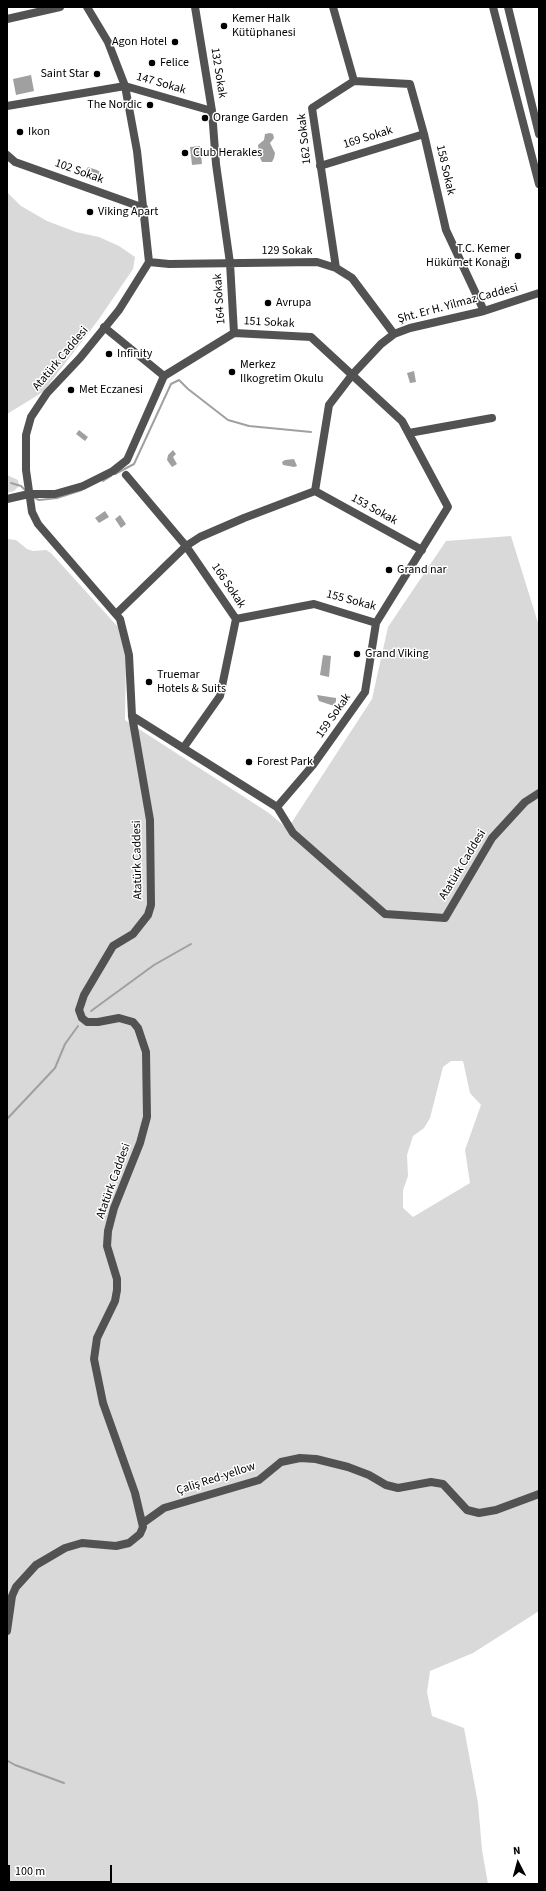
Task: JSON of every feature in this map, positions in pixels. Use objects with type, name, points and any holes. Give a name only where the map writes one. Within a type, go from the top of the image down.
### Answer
[{"type":"street","points":[[7,19],[60,7]]},
{"type":"street","points":[[87,7],[108,42],[125,86],[137,151],[149,262]]},
{"type":"street","name":"132 Sokak","points":[[195,7],[212,111],[216,164],[230,263]]},
{"type":"street","points":[[333,7],[354,81]]},
{"type":"street","points":[[486,7],[494,10],[539,184]]},
{"type":"street","points":[[508,7],[539,134]]},
{"type":"street","name":"158 Sokak","points":[[354,81],[410,84],[424,134],[446,230],[484,310]]},
{"type":"street","name":"162 Sokak","points":[[336,268],[312,108],[354,81]]},
{"type":"street","name":"147 Sokak","points":[[7,106],[125,86],[212,111]]},
{"type":"street","name":"169 Sokak","points":[[320,166],[424,134]]},
{"type":"street","name":"102 Sokak","points":[[7,155],[15,162],[144,208]]},
{"type":"street","name":"129 Sokak","points":[[149,262],[169,264],[316,262],[336,268],[352,278],[394,334]]},
{"type":"street","name":"Atatürk Caddesi","points":[[143,1523],[135,1493],[103,1403],[94,1359],[97,1338],[115,1300],[117,1290],[117,1279],[107,1246],[108,1231],[114,1208],[140,1143],[147,1117],[146,1052],[138,1028],[133,1022],[119,1018],[98,1022],[87,1022],[82,1018],[79,1010],[84,995],[113,946],[133,934],[148,915],[151,905],[150,820],[132,716],[129,655],[124,633],[117,614],[38,524],[32,512],[25,451],[26,435],[31,417],[47,393],[80,358],[119,310],[149,262]]},
{"type":"street","name":"164 Sokak","points":[[230,263],[234,333]]},
{"type":"street","name":"Şht. Er H. Yilmaz Caddesi","points":[[315,491],[329,405],[352,375],[381,344],[394,334],[410,328],[484,310],[539,293]]},
{"type":"street","points":[[7,499],[29,494],[54,494],[83,486],[113,471],[127,460],[164,376],[104,327]]},
{"type":"street","name":"151 Sokak","points":[[164,376],[234,333],[311,337],[402,421],[448,507],[422,550]]},
{"type":"street","points":[[409,433],[492,418]]},
{"type":"street","name":"166 Sokak","points":[[126,475],[186,546],[236,619],[220,696],[184,747]]},
{"type":"street","points":[[117,614],[186,546],[215,529],[315,491]]},
{"type":"street","name":"153 Sokak","points":[[315,491],[422,550]]},
{"type":"street","name":"155 Sokak","points":[[236,619],[314,604],[376,623],[422,550]]},
{"type":"street","name":"159 Sokak","points":[[277,807],[314,765],[365,692],[376,623]]},
{"type":"street","name":"Atatürk Caddesi","points":[[132,716],[184,747],[277,807],[293,833],[385,914],[445,918],[492,838],[525,802],[539,793]]},
{"type":"street","name":"Çaliş Red-yellow","points":[[143,1523],[164,1508],[259,1480],[281,1462],[300,1458],[316,1459],[348,1467],[369,1475],[386,1485],[398,1488],[432,1482],[443,1484],[467,1510],[478,1513],[496,1510],[539,1494]]},
{"type":"street","points":[[7,1631],[12,1596],[16,1587],[36,1565],[65,1548],[82,1543],[116,1546],[129,1542],[140,1534],[143,1523]]},
{"type":"shaded area","points":[[31,75],[34,91],[16,95],[13,79]]},
{"type":"shaded area","points":[[265,134],[273,134],[274,138],[270,143],[275,153],[274,158],[272,162],[262,162],[258,145],[264,140]]},
{"type":"shaded area","points":[[200,146],[202,164],[192,165],[190,147]]},
{"type":"shaded area","points":[[88,167],[100,172],[97,178],[91,174],[84,173]]},
{"type":"shaded area","points":[[7,192],[21,206],[47,221],[76,232],[99,237],[119,246],[135,257],[133,269],[99,319],[43,392],[7,414]]},
{"type":"shaded area","points":[[414,371],[416,382],[410,383],[407,373]]},
{"type":"shaded area","points":[[79,430],[88,437],[85,441],[76,434]]},
{"type":"shaded area","points":[[173,450],[176,454],[173,457],[177,464],[172,467],[167,460],[168,455]]},
{"type":"shaded area","points":[[294,459],[297,466],[294,467],[283,465],[282,462],[285,460]]},
{"type":"shaded area","points":[[7,475],[18,480],[19,486],[14,491],[7,493]]},
{"type":"shaded area","points":[[105,511],[109,517],[99,523],[95,518]]},
{"type":"shaded area","points":[[120,515],[126,524],[121,528],[115,519]]},
{"type":"shaded area","points":[[511,536],[539,626],[539,1611],[473,1653],[430,1671],[427,1692],[432,1716],[464,1728],[478,1803],[482,1850],[488,1884],[7,1884],[7,539],[16,540],[27,549],[33,551],[46,550],[51,553],[118,627],[126,658],[125,720],[269,813],[284,826],[292,822],[372,699],[388,627],[446,541]],"holes":[[[451,1061],[463,1061],[470,1093],[481,1105],[465,1150],[470,1183],[413,1217],[403,1208],[403,1190],[408,1176],[407,1155],[413,1136],[424,1128],[430,1118],[443,1067]]]},
{"type":"shaded area","points":[[323,655],[331,656],[329,677],[320,675]]},
{"type":"shaded area","points":[[317,695],[336,698],[334,706],[319,701]]},
{"type":"waterway","points":[[115,474],[134,464],[171,384],[179,380],[188,389],[228,420],[249,426],[311,432]]},
{"type":"waterway","points":[[103,481],[111,476]]},
{"type":"waterway","points":[[11,483],[21,486],[27,492]]},
{"type":"waterway","points":[[33,497],[39,500],[57,498],[82,490]]},
{"type":"waterway","points":[[91,1011],[154,965],[191,944]]},
{"type":"waterway","points":[[7,1119],[55,1068],[65,1044],[78,1026]]},
{"type":"waterway","points":[[8,1761],[64,1783]]},
{"type":"place","name":"Kemer Halk Kütüphanesi","points":[[224,26]]},
{"type":"place","name":"Agon Hotel","points":[[175,42]]},
{"type":"place","name":"Felice","points":[[152,63]]},
{"type":"place","name":"Saint Star","points":[[97,74]]},
{"type":"place","name":"The Nordic","points":[[150,105]]},
{"type":"place","name":"Orange Garden","points":[[205,118]]},
{"type":"place","name":"Ikon","points":[[20,132]]},
{"type":"place","name":"Club Herakles","points":[[185,153]]},
{"type":"place","name":"Viking Apart","points":[[90,212]]},
{"type":"place","name":"T.C. Kemer Hükümet Konağı","points":[[518,256]]},
{"type":"place","name":"Avrupa","points":[[268,303]]},
{"type":"place","name":"Infinity","points":[[109,354]]},
{"type":"place","name":"Merkez Ilkogretim Okulu","points":[[232,372]]},
{"type":"place","name":"Met Eczanesi","points":[[71,390]]},
{"type":"place","name":"Grand nar","points":[[389,570]]},
{"type":"place","name":"Grand Viking","points":[[357,654]]},
{"type":"place","name":"Truemar Hotels & Suits","points":[[149,682]]},
{"type":"place","name":"Forest Park","points":[[249,762]]}]
